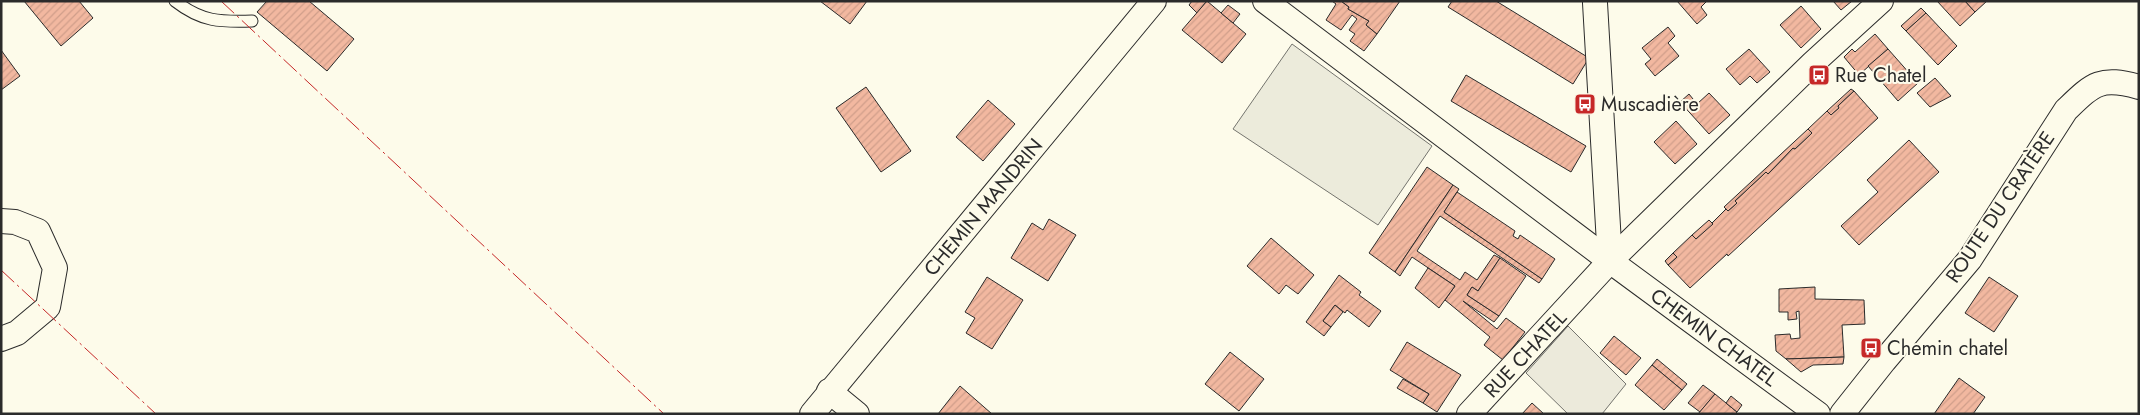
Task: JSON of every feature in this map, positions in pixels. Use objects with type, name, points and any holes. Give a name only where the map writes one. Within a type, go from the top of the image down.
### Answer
[{"type":"street","name":"CHEMIN MANDRIN","points":[[812,414],[829,391],[1154,1]]},
{"type":"street","name":"CHEMIN CHATEL","points":[[1265,1],[1610,261],[1818,414]]},
{"type":"street","name":"RUE CHATEL","points":[[1469,414],[1610,261],[1813,63],[1881,1]]},
{"type":"street","points":[[1595,2],[1610,261]]},
{"type":"street","name":"ROUTE DU CRATÈRE","points":[[1842,414],[1970,259],[2066,110],[2086,91],[2103,82],[2119,81],[2139,87]]},
{"type":"street","points":[[1,222],[15,222],[38,231],[55,268],[48,307],[17,333],[1,339]]},
{"type":"street","points":[[829,391],[857,414]]},
{"type":"lane","points":[[175,1],[186,10],[217,22],[252,21]]},
{"type":"shaded area","points":[[1292,44],[1432,146],[1378,225],[1233,129]]},
{"type":"shaded area","points":[[1568,326],[1626,384],[1602,414],[1568,414],[1526,373]]},
{"type":"building","points":[[24,1],[79,1],[93,18],[61,46]]},
{"type":"building","points":[[267,1],[309,1],[354,39],[327,71],[257,12]]},
{"type":"building","points":[[820,1],[867,1],[850,24]]},
{"type":"building","points":[[1192,1],[1207,1],[1197,13],[1189,5]]},
{"type":"building","points":[[1207,1],[1246,34],[1222,63],[1182,30]]},
{"type":"building","points":[[1332,1],[1341,1],[1349,7],[1348,9],[1369,21],[1366,25],[1377,34],[1364,51],[1350,41],[1355,34],[1349,30],[1357,19],[1352,15],[1341,30],[1326,20],[1336,4]]},
{"type":"building","points":[[1341,1],[1400,1],[1377,34],[1366,25],[1369,21],[1348,9],[1349,7]]},
{"type":"building","points":[[1452,1],[1496,1],[1589,58],[1573,84],[1448,7]]},
{"type":"building","points":[[1677,1],[1707,1],[1701,7],[1707,15],[1697,24]]},
{"type":"building","points":[[1833,1],[1852,1],[1841,10]]},
{"type":"building","points":[[1937,1],[1965,1],[1975,12],[1960,26]]},
{"type":"building","points":[[1965,1],[1987,1],[1975,12]]},
{"type":"building","points":[[1228,5],[1240,14],[1233,23],[1221,13]]},
{"type":"building","points":[[1801,6],[1821,29],[1801,48],[1780,25]]},
{"type":"building","points":[[1921,8],[1926,13],[1906,31],[1901,26]]},
{"type":"building","points":[[1926,13],[1957,46],[1938,65],[1906,31]]},
{"type":"building","points":[[1668,27],[1675,36],[1668,43],[1679,56],[1655,76],[1645,64],[1651,59],[1642,48]]},
{"type":"building","points":[[1875,34],[1888,49],[1859,75],[1844,57],[1852,49],[1855,52]]},
{"type":"building","points":[[1749,49],[1770,72],[1757,83],[1750,76],[1740,85],[1726,69]]},
{"type":"building","points":[[1888,49],[1918,83],[1898,101],[1868,66]]},
{"type":"building","points":[[1,50],[20,76],[1,90]]},
{"type":"building","points":[[1466,75],[1586,146],[1571,172],[1451,101]]},
{"type":"building","points":[[1935,78],[1951,96],[1930,107],[1917,93]]},
{"type":"building","points":[[866,87],[911,151],[881,172],[836,108]]},
{"type":"building","points":[[1851,89],[1854,91],[1831,115],[1827,111]]},
{"type":"building","points":[[1854,91],[1878,118],[1728,256],[1727,254],[1690,288],[1668,265],[1677,257],[1673,253],[1692,235],[1696,239],[1726,209],[1728,211],[1737,203],[1735,201],[1766,172],[1768,174],[1793,148],[1795,149],[1812,133],[1808,129],[1827,111],[1831,115]]},
{"type":"building","points":[[1709,93],[1730,115],[1709,134],[1680,102],[1689,94],[1697,104]]},
{"type":"building","points":[[988,100],[1015,124],[983,161],[956,137]]},
{"type":"building","points":[[1676,121],[1697,144],[1675,164],[1654,142]]},
{"type":"building","points":[[1808,129],[1812,133],[1795,149],[1793,148],[1768,174],[1766,172],[1735,201],[1737,203],[1728,211],[1724,207]]},
{"type":"building","points":[[1909,140],[1939,172],[1859,245],[1841,226],[1878,192],[1867,180]]},
{"type":"building","points":[[1427,167],[1453,185],[1395,272],[1369,253]]},
{"type":"building","points":[[1453,185],[1459,189],[1444,212],[1542,279],[1539,283],[1440,216],[1417,251],[1460,280],[1465,272],[1477,280],[1494,255],[1500,258],[1478,291],[1472,287],[1467,295],[1499,316],[1494,322],[1463,301],[1497,329],[1506,318],[1525,332],[1503,360],[1484,345],[1490,337],[1445,300],[1455,286],[1412,257],[1400,276],[1395,272]]},
{"type":"building","points":[[1457,192],[1515,231],[1513,236],[1518,239],[1520,235],[1555,259],[1542,279],[1444,212]]},
{"type":"building","points":[[1049,219],[1076,235],[1048,281],[1011,258],[1032,223],[1043,230]]},
{"type":"building","points":[[1709,220],[1713,224],[1696,239],[1692,235]]},
{"type":"building","points":[[1271,238],[1314,275],[1298,294],[1286,285],[1279,294],[1247,266]]},
{"type":"building","points":[[1673,253],[1677,257],[1668,265],[1665,261]]},
{"type":"building","points":[[1500,258],[1526,276],[1499,316],[1467,295],[1472,287],[1478,291]]},
{"type":"building","points":[[1428,268],[1455,286],[1439,308],[1415,288]]},
{"type":"building","points":[[1339,275],[1361,292],[1359,295],[1381,311],[1369,327],[1347,310],[1345,313],[1335,305],[1323,321],[1331,327],[1324,336],[1306,322]]},
{"type":"building","points":[[987,277],[1023,300],[992,349],[966,333],[975,318],[965,312]]},
{"type":"building","points":[[1989,277],[2018,296],[1994,332],[1965,313]]},
{"type":"building","points":[[1815,287],[1815,299],[1864,300],[1865,324],[1842,325],[1844,357],[1786,359],[1776,351],[1775,335],[1790,334],[1791,339],[1800,338],[1799,311],[1796,312],[1797,319],[1788,320],[1788,312],[1779,312],[1779,289]]},
{"type":"building","points":[[1335,305],[1343,312],[1331,327],[1323,321]]},
{"type":"building","points":[[1614,336],[1641,358],[1626,375],[1600,353]]},
{"type":"building","points":[[1407,342],[1461,375],[1437,412],[1423,403],[1429,394],[1390,370]]},
{"type":"building","points":[[1230,352],[1264,379],[1239,411],[1205,384]]},
{"type":"building","points":[[1844,357],[1843,364],[1813,365],[1801,372],[1786,359]]},
{"type":"building","points":[[1657,359],[1687,384],[1682,390],[1652,365]]},
{"type":"building","points":[[1652,365],[1682,390],[1664,410],[1635,385]]},
{"type":"building","points":[[1959,378],[1985,397],[1973,414],[1934,414]]},
{"type":"building","points":[[1403,379],[1429,394],[1423,403],[1397,388]]},
{"type":"building","points":[[1703,385],[1715,394],[1700,412],[1688,403]]},
{"type":"building","points":[[960,386],[992,414],[938,414]]},
{"type":"building","points":[[1715,394],[1737,412],[1735,414],[1698,414]]},
{"type":"building","points":[[1731,396],[1742,405],[1737,412],[1726,403]]},
{"type":"building","points":[[1532,403],[1544,414],[1522,414]]},
{"type":"power","points":[[221,1],[664,414]]},
{"type":"power","points":[[1,270],[156,414]]},
{"type":"place","name":"Rue Chatel","points":[[1819,75]]},
{"type":"place","name":"Muscadière","points":[[1585,104]]},
{"type":"place","name":"Chemin chatel","points":[[1871,348]]}]
